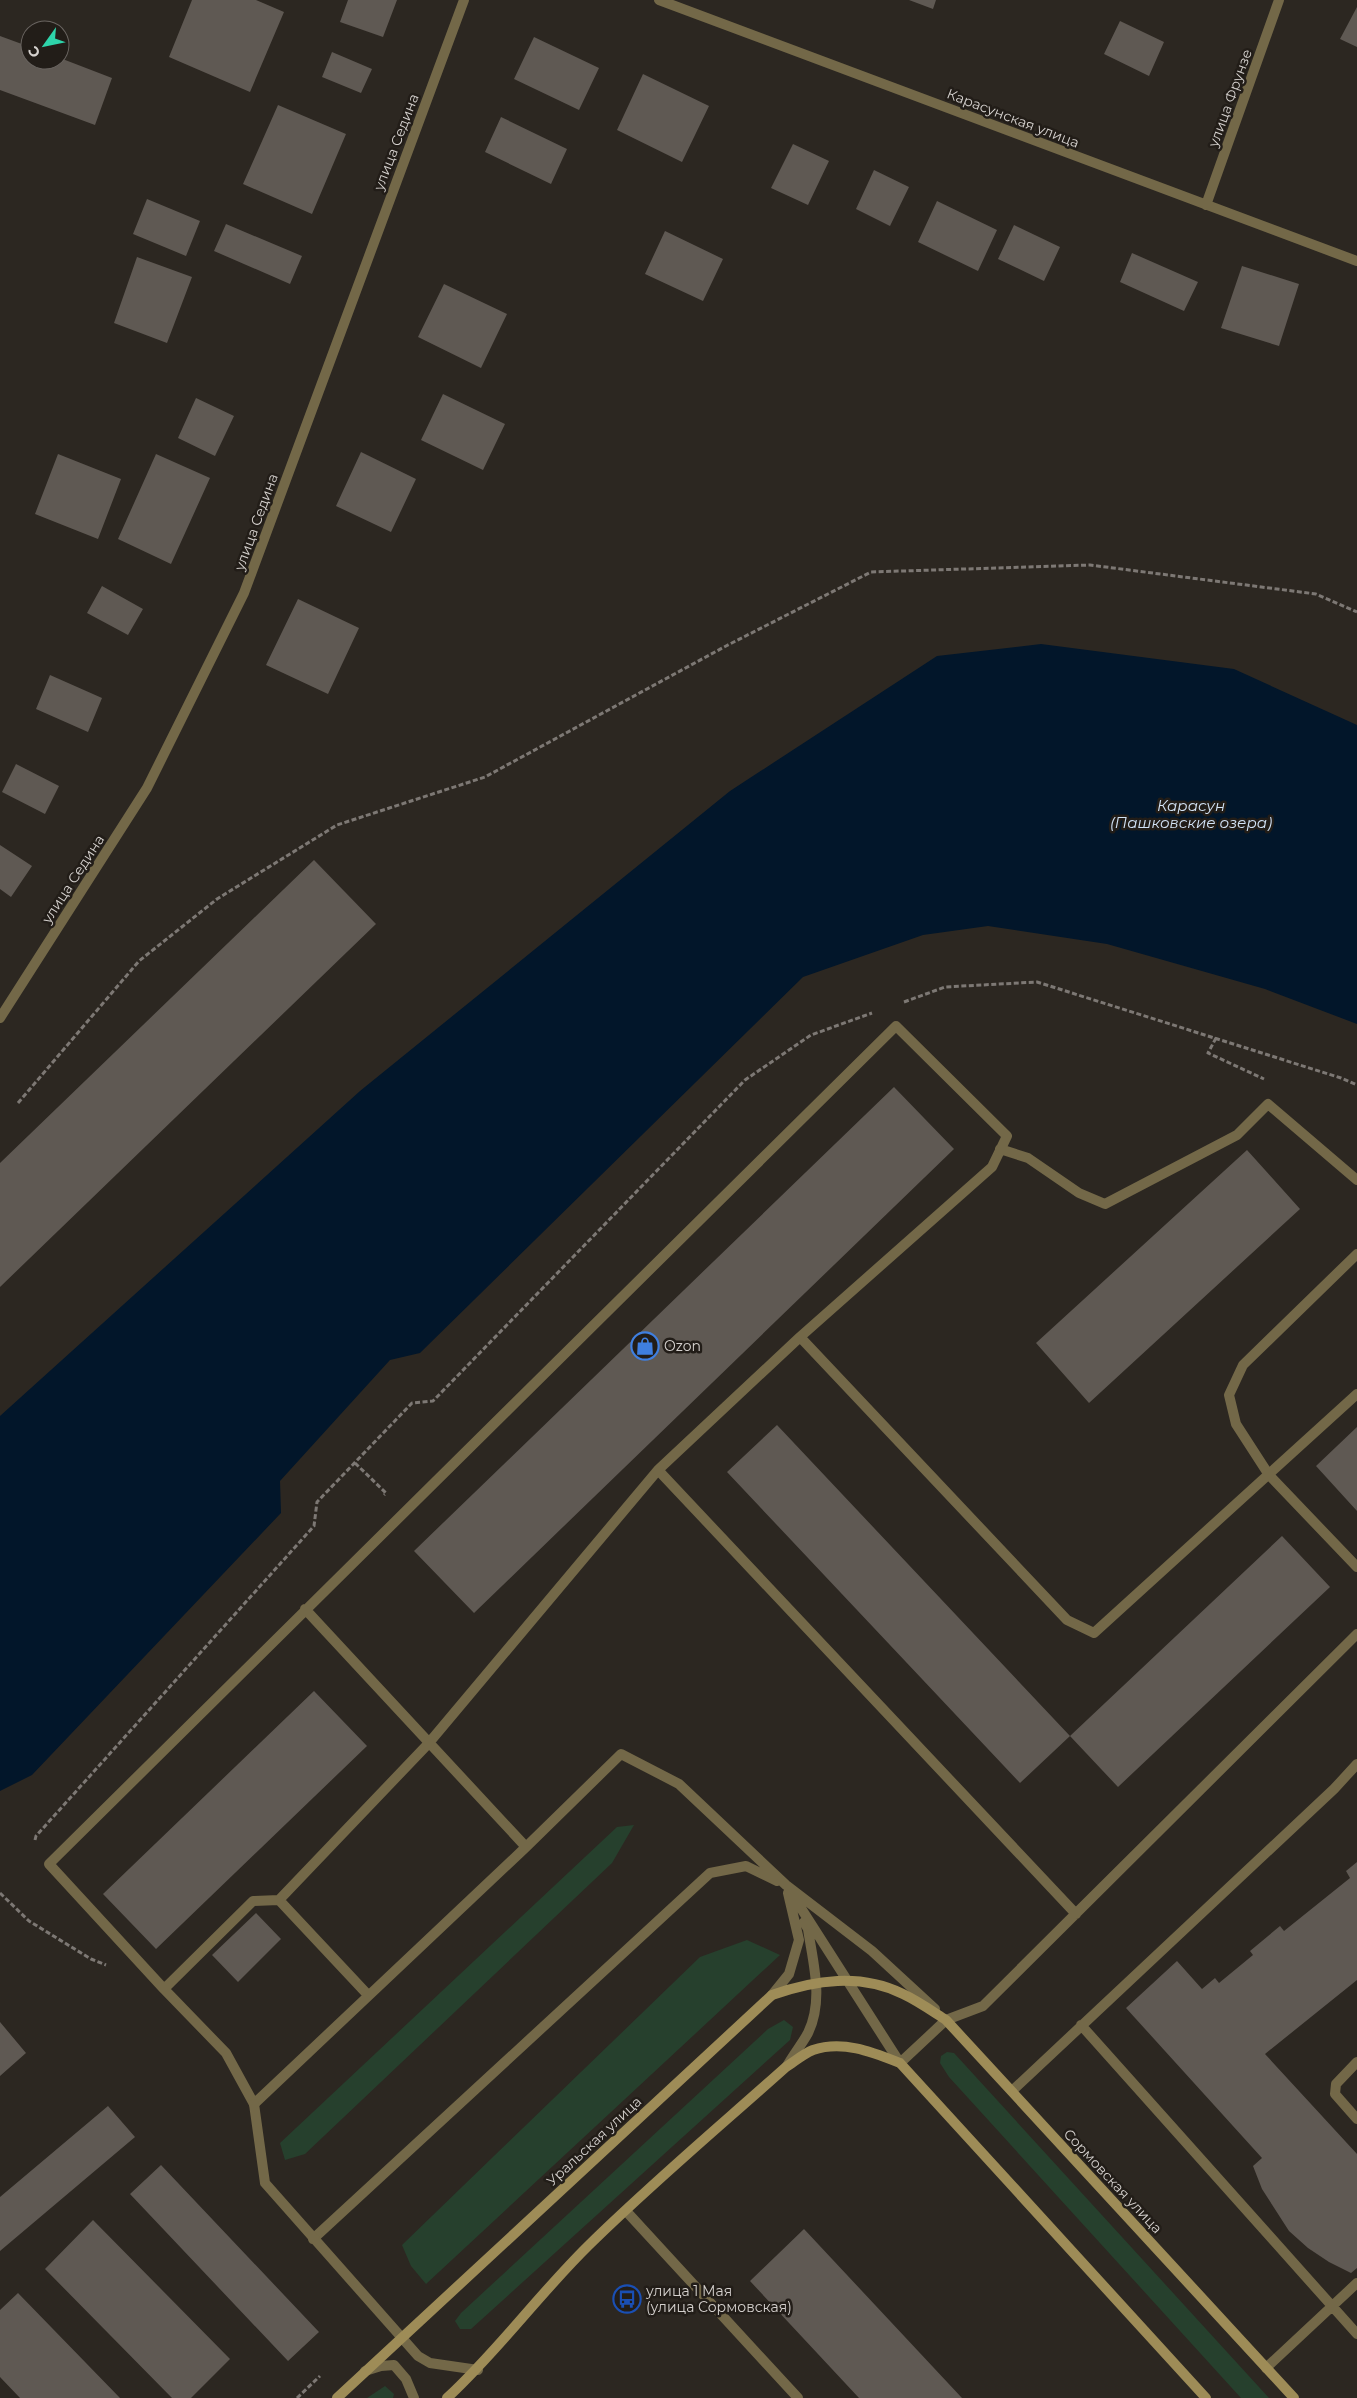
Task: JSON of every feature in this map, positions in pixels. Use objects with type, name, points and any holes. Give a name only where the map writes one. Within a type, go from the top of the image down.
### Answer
[{"type":"main road","name":"Уральская улица","points":[[337,2398],[772,1995],[816,1982],[831,1980],[867,1983],[902,1993]]},
{"type":"main road","name":"Сормовская улица","points":[[902,1993],[946,2020],[1294,2398]]},
{"type":"main road","points":[[447,2398],[478,2370],[588,2246],[626,2211],[786,2067],[811,2051],[837,2045],[869,2050],[900,2063],[1206,2398]]},
{"type":"street","name":"улица Седина","points":[[0,1018],[148,788],[244,593],[464,0]]},
{"type":"street","name":"Карасунская улица","points":[[659,0],[1357,261]]},
{"type":"street","name":"улица Фрунзе","points":[[1206,205],[1279,0]]},
{"type":"street","points":[[164,1989],[253,1901],[279,1900],[428,1744],[658,1470],[800,1337],[992,1167],[1007,1136],[896,1026],[49,1864],[164,1989],[226,2053],[254,2104],[265,2184],[418,2356],[430,2363],[478,2370]]},
{"type":"street","points":[[1000,1149],[1028,1158],[1079,1193],[1105,1204],[1237,1135],[1268,1104],[1357,1180]]},
{"type":"street","points":[[1357,1254],[1242,1365],[1229,1394],[1236,1424],[1269,1475],[1357,1567]]},
{"type":"street","points":[[800,1337],[1066,1620],[1094,1633],[1357,1394]]},
{"type":"street","points":[[658,1470],[1076,1914]]},
{"type":"street","points":[[305,1609],[428,1744],[526,1847]]},
{"type":"street","points":[[313,2239],[710,1873],[746,1866],[786,1885],[900,2063],[946,2020],[983,2006],[1357,1634]]},
{"type":"street","points":[[254,2104],[526,1847],[621,1754],[679,1784],[786,1885],[872,1951],[946,2020]]},
{"type":"street","points":[[1012,2091],[1334,1789],[1357,1764]]},
{"type":"street","points":[[786,1885],[808,1929],[816,1982],[816,2004],[808,2032],[786,2067]]},
{"type":"street","points":[[772,1995],[788,1974],[798,1940],[786,1885]]},
{"type":"street","points":[[279,1900],[368,1995]]},
{"type":"street","points":[[1081,2025],[1357,2334]]},
{"type":"street","points":[[1357,2062],[1336,2084],[1335,2094],[1357,2119]]},
{"type":"street","points":[[626,2211],[798,2398]]},
{"type":"street","points":[[1266,2368],[1357,2283]]},
{"type":"street","points":[[363,2372],[381,2366],[394,2365],[406,2379],[414,2398]]},
{"type":"path","points":[[18,1103],[139,961],[217,899],[337,825],[486,777],[726,646],[871,572],[1090,564],[1316,594],[1357,612]]},
{"type":"path","points":[[1216,1038],[1208,1053],[1277,1085],[1268,1104]]},
{"type":"path","points":[[355,1463],[386,1493],[379,1500]]},
{"type":"path","points":[[0,1893],[29,1922],[91,1959],[110,1967]]},
{"type":"path","points":[[297,2398],[324,2372]]},
{"type":"green space","points":[[634,1825],[612,1863],[305,2154],[285,2160],[280,2143],[617,1827]]},
{"type":"green space","points":[[747,1940],[780,1955],[426,2284],[411,2266],[402,2245],[700,1957]]},
{"type":"green space","points":[[784,2020],[793,2027],[790,2040],[471,2329],[460,2329],[455,2321],[461,2313],[768,2029]]},
{"type":"green space","points":[[947,2052],[954,2053],[1269,2398],[1241,2398],[949,2077],[940,2063],[941,2056]]},
{"type":"green space","points":[[385,2386],[394,2394],[393,2398],[367,2398]]},
{"type":"water","name":"Карасун (Пашковские озера)","points":[[1041,644],[1234,669],[1357,725],[1357,1024],[1265,989],[1107,944],[988,926],[923,935],[803,977],[420,1353],[390,1360],[280,1481],[281,1513],[32,1775],[0,1791],[0,1416],[360,1091],[730,791],[937,656]]},
{"type":"building","points":[[192,0],[256,0],[284,12],[250,92],[169,57]]},
{"type":"building","points":[[348,0],[397,0],[383,37],[340,22]]},
{"type":"building","points":[[909,0],[936,0],[933,9]]},
{"type":"building","points":[[1357,7],[1357,47],[1340,39]]},
{"type":"building","points":[[1120,21],[1164,42],[1149,76],[1104,54]]},
{"type":"building","points":[[0,36],[20,43],[20,70],[70,70],[70,62],[112,78],[95,125],[0,90]]},
{"type":"building","points":[[534,37],[599,68],[579,110],[514,79]]},
{"type":"building","points":[[332,52],[372,69],[361,93],[322,77]]},
{"type":"building","points":[[643,74],[709,106],[682,162],[617,130]]},
{"type":"building","points":[[278,105],[346,134],[312,214],[243,184]]},
{"type":"building","points":[[501,117],[567,149],[551,184],[485,152]]},
{"type":"building","points":[[793,144],[829,161],[808,205],[771,188]]},
{"type":"building","points":[[874,170],[909,187],[890,226],[856,209]]},
{"type":"building","points":[[147,199],[200,221],[186,256],[133,234]]},
{"type":"building","points":[[937,201],[997,230],[978,271],[918,242]]},
{"type":"building","points":[[226,224],[302,256],[290,284],[214,251]]},
{"type":"building","points":[[1014,225],[1060,247],[1044,281],[998,259]]},
{"type":"building","points":[[665,231],[723,259],[703,301],[645,274]]},
{"type":"building","points":[[1132,253],[1198,282],[1184,311],[1120,282]]},
{"type":"building","points":[[137,257],[192,277],[167,343],[114,323]]},
{"type":"building","points":[[1242,266],[1299,284],[1279,346],[1221,328]]},
{"type":"building","points":[[444,284],[507,314],[481,368],[418,337]]},
{"type":"building","points":[[443,394],[505,424],[483,470],[421,440]]},
{"type":"building","points":[[196,398],[234,416],[215,456],[178,438]]},
{"type":"building","points":[[361,452],[416,479],[391,532],[336,506]]},
{"type":"building","points":[[58,454],[121,479],[98,539],[35,514]]},
{"type":"building","points":[[156,454],[210,478],[171,564],[118,539]]},
{"type":"building","points":[[102,586],[143,609],[128,635],[87,613]]},
{"type":"building","points":[[298,599],[359,628],[328,694],[266,665]]},
{"type":"building","points":[[50,675],[102,698],[88,732],[36,709]]},
{"type":"building","points":[[16,764],[59,786],[45,814],[2,792]]},
{"type":"building","points":[[0,845],[32,866],[11,897],[0,889]]},
{"type":"building","points":[[314,860],[376,924],[0,1287],[0,1163]]},
{"type":"building","points":[[894,1087],[954,1149],[474,1613],[414,1551]]},
{"type":"building","points":[[1247,1150],[1300,1209],[1089,1403],[1036,1343]]},
{"type":"building","points":[[777,1425],[1070,1736],[1020,1783],[727,1472]]},
{"type":"building","points":[[1357,1427],[1357,1511],[1316,1466]]},
{"type":"building","points":[[1282,1536],[1330,1587],[1118,1787],[1070,1736]]},
{"type":"building","points":[[314,1691],[367,1746],[156,1949],[103,1894]]},
{"type":"building","points":[[1357,1862],[1357,1980],[1265,2054],[1357,2154],[1357,2268],[1351,2273],[1329,2262],[1308,2248],[1289,2231],[1262,2189],[1253,2166],[1262,2158],[1126,2008],[1177,1961],[1202,1989],[1215,1978],[1219,1983],[1253,1955],[1250,1951],[1280,1926],[1284,1931],[1350,1878],[1346,1871]]},
{"type":"building","points":[[256,1913],[281,1939],[238,1982],[212,1955]]},
{"type":"building","points":[[0,2022],[26,2053],[0,2076]]},
{"type":"building","points":[[108,2106],[135,2137],[0,2251],[0,2197]]},
{"type":"building","points":[[161,2165],[319,2332],[288,2361],[130,2194]]},
{"type":"building","points":[[93,2220],[230,2359],[191,2398],[172,2398],[45,2269]]},
{"type":"building","points":[[804,2229],[962,2398],[859,2398],[750,2281]]},
{"type":"building","points":[[18,2293],[120,2398],[20,2398],[0,2377],[0,2310]]},
{"type":"place","name":"Ozon","points":[[645,1346]]},
{"type":"place","name":"улица 1 Мая (улица Сормовская)","points":[[627,2299]]}]
